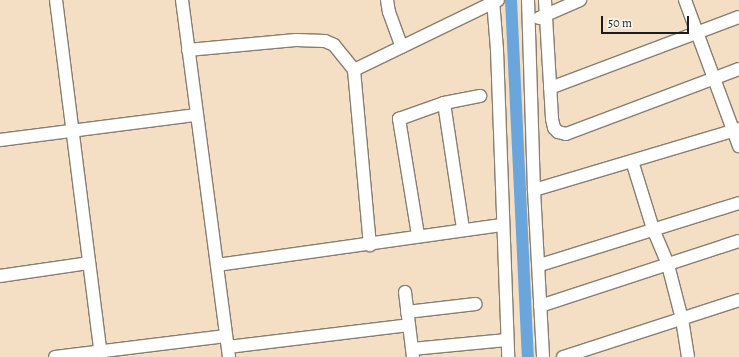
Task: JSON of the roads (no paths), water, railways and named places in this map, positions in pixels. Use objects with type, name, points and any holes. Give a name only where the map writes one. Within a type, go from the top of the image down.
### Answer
[{"type":"street","points":[[56,0],[100,354]]},
{"type":"street","points":[[182,0],[196,115],[228,346]]},
{"type":"street","points":[[387,0],[389,12],[402,48]]},
{"type":"street","points":[[528,0],[530,23],[534,190],[540,265],[540,306],[543,357]]},
{"type":"street","points":[[545,0],[550,88],[554,128],[558,132],[566,134],[739,69]]},
{"type":"street","points":[[530,23],[580,0]]},
{"type":"street","points":[[685,0],[697,34],[736,130],[739,146]]},
{"type":"street","points":[[354,70],[402,48],[495,1],[508,357]]},
{"type":"street","points":[[550,88],[739,17]]},
{"type":"street","points":[[188,50],[296,40],[325,41],[334,45],[354,70],[370,245]]},
{"type":"street","points":[[418,236],[399,119],[444,103],[480,96]]},
{"type":"street","points":[[444,103],[463,229]]},
{"type":"street","points":[[0,140],[196,115]]},
{"type":"street","points":[[534,190],[736,130]]},
{"type":"street","points":[[632,161],[653,230],[668,265],[682,320],[688,357]]},
{"type":"street","points":[[540,265],[739,203]]},
{"type":"street","points":[[217,265],[370,245],[463,229],[503,225]]},
{"type":"street","points":[[540,306],[739,241]]},
{"type":"street","points":[[0,276],[89,263]]},
{"type":"street","points":[[405,292],[413,353],[507,340]]},
{"type":"street","points":[[563,357],[682,320],[739,300]]},
{"type":"street","points":[[408,312],[476,304]]},
{"type":"street","points":[[55,357],[228,346],[409,325]]},
{"type":"waterway","points":[[511,0],[528,357]]}]
